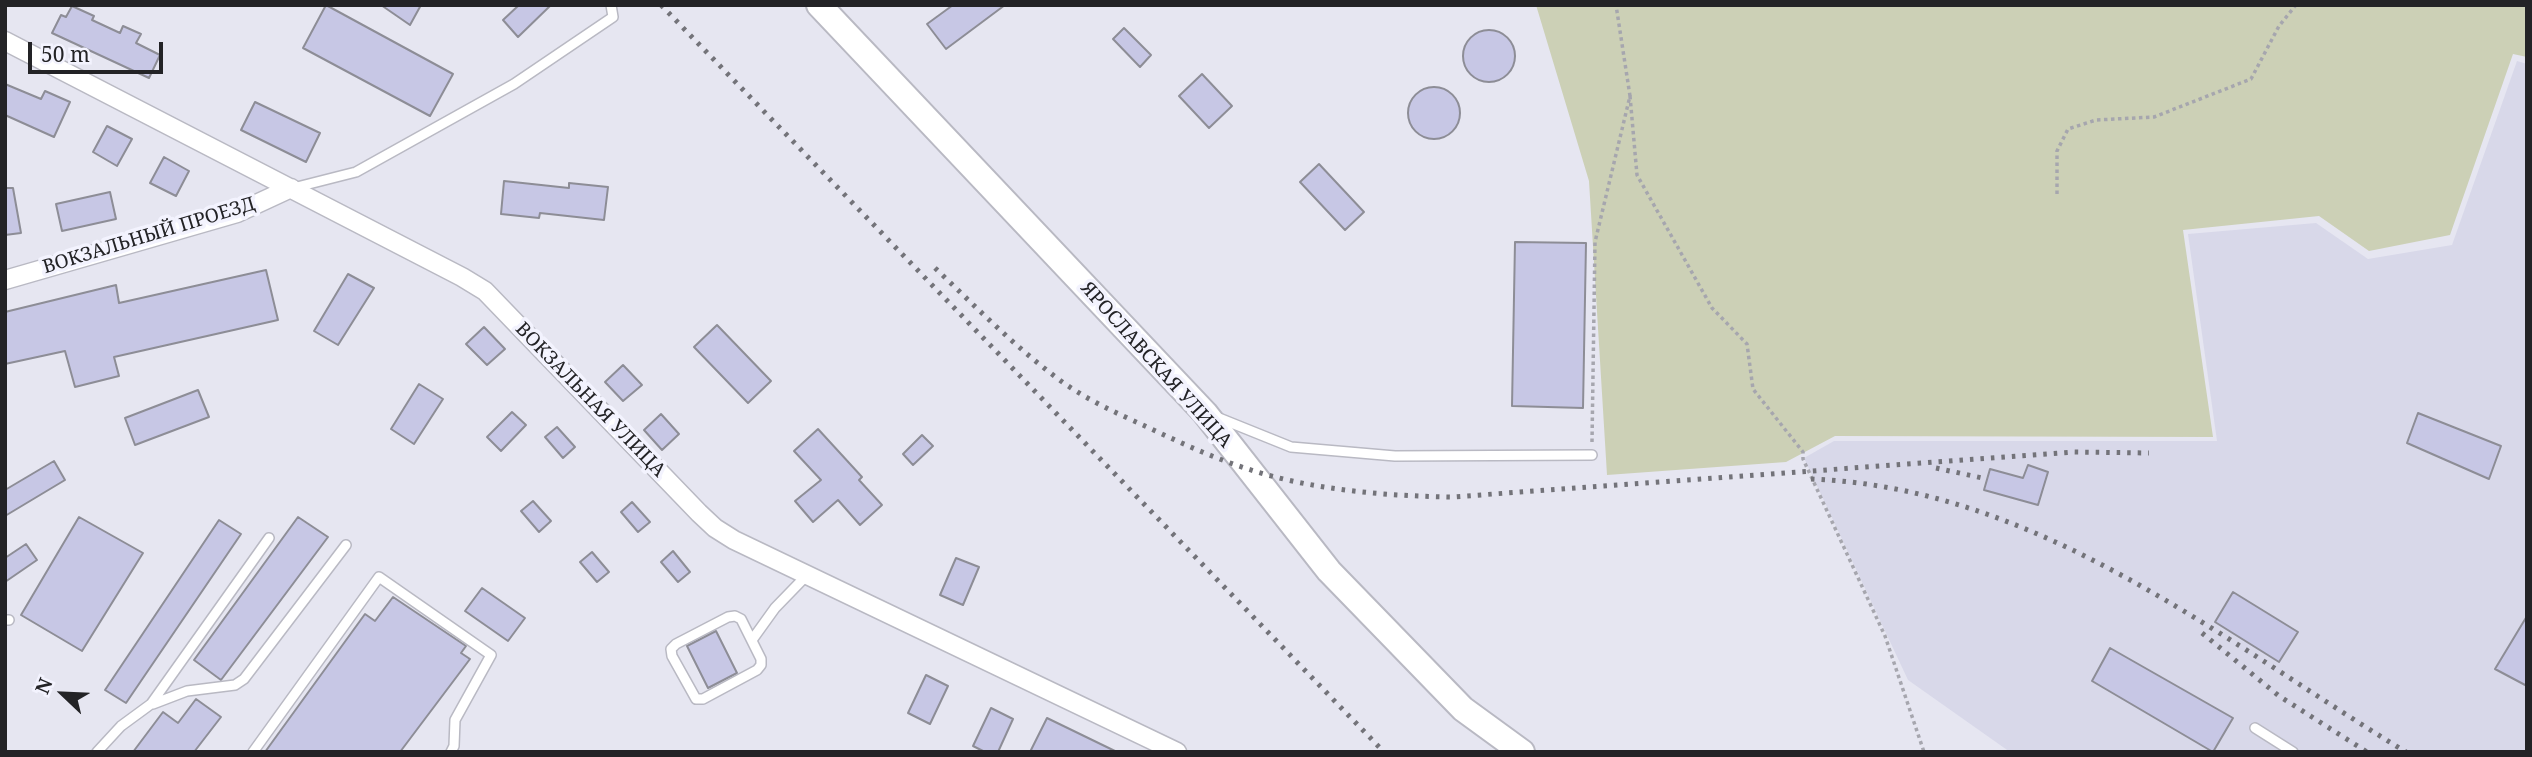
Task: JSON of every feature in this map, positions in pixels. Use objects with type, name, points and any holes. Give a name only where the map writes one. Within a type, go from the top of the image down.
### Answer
[{"type":"main road","name":"ЯРОСЛАВСКАЯ УЛИЦА","points":[[819,5],[1205,413],[1329,571],[1464,709],[1522,752]]},
{"type":"street","name":"ВОКЗАЛЬНАЯ УЛИЦА","points":[[5,40],[462,276],[485,291],[715,527],[734,540],[1177,752]]},
{"type":"street","name":"ВОКЗАЛЬНЫЙ ПРОЕЗД","points":[[5,280],[237,213],[291,188]]},
{"type":"lane","points":[[291,188],[356,172],[514,84],[613,17],[611,5]]},
{"type":"lane","points":[[1205,413],[1291,447],[1395,456],[1592,455]]},
{"type":"lane","points":[[151,704],[269,538]]},
{"type":"lane","points":[[97,752],[121,726],[151,704],[187,691],[235,685],[244,679],[346,545]]},
{"type":"lane","points":[[751,640],[775,608],[807,575]]},
{"type":"lane","points":[[253,752],[379,578],[491,655],[455,720],[454,746],[451,752]]},
{"type":"lane","points":[[735,616],[741,619],[751,640],[761,659],[757,670],[703,699],[696,699],[672,656],[671,649],[728,617],[735,616]]},
{"type":"lane","points":[[2255,728],[2293,752]]},
{"type":"path","points":[[1616,5],[1630,96],[1637,175],[1712,308],[1747,344],[1753,389],[1803,452],[1803,459],[1885,636],[1924,752]]},
{"type":"path","points":[[2057,194],[2057,151],[2068,129],[2096,120],[2154,117],[2251,79],[2279,26],[2296,5]]},
{"type":"path","points":[[1592,455],[1595,242],[1630,96]]},
{"type":"shaded area","points":[[2517,61],[2527,64],[2527,752],[2010,752],[1908,680],[1804,458],[1834,441],[2217,441],[2188,234],[2316,223],[2368,259],[2452,245]]},
{"type":"green space","points":[[1536,5],[2527,5],[2527,57],[2513,54],[2450,235],[2369,251],[2319,216],[2183,230],[2213,437],[1835,436],[1786,462],[1607,475],[1589,181]]},
{"type":"building","points":[[326,5],[453,74],[430,116],[303,48]]},
{"type":"building","points":[[381,5],[421,5],[410,25]]},
{"type":"building","points":[[519,5],[551,5],[518,37],[503,20]]},
{"type":"building","points":[[953,5],[1005,5],[946,49],[927,24]]},
{"type":"building","points":[[72,6],[94,16],[92,20],[120,33],[123,26],[141,34],[136,43],[160,55],[149,78],[52,33],[61,15],[66,17]]},
{"type":"building","points":[[1124,28],[1151,55],[1140,67],[1113,39]]},
{"type":"building","points":[[1489,30],[1499,32],[1507,38],[1513,46],[1513,66],[1507,74],[1499,80],[1489,82],[1479,80],[1471,74],[1465,66],[1463,56],[1465,46],[1471,38],[1479,32]]},
{"type":"building","points":[[1202,74],[1232,106],[1209,128],[1179,96]]},
{"type":"building","points":[[5,84],[41,99],[45,91],[70,102],[54,137],[5,115]]},
{"type":"building","points":[[1434,87],[1444,89],[1452,95],[1458,103],[1458,123],[1452,131],[1444,137],[1434,139],[1424,137],[1416,131],[1410,123],[1408,113],[1410,103],[1416,95],[1424,89]]},
{"type":"building","points":[[255,102],[320,133],[306,162],[241,130]]},
{"type":"building","points":[[107,126],[132,139],[117,166],[93,152]]},
{"type":"building","points":[[164,157],[189,171],[176,196],[150,183]]},
{"type":"building","points":[[1319,164],[1364,212],[1345,230],[1300,182]]},
{"type":"building","points":[[504,181],[569,188],[569,183],[608,187],[604,220],[540,213],[539,218],[501,214]]},
{"type":"building","points":[[5,188],[13,188],[21,233],[5,235]]},
{"type":"building","points":[[110,192],[116,219],[62,231],[56,204]]},
{"type":"building","points":[[1515,242],[1586,243],[1583,408],[1512,406]]},
{"type":"building","points":[[266,270],[278,320],[114,357],[119,376],[75,387],[65,351],[5,364],[5,312],[116,285],[119,303]]},
{"type":"building","points":[[348,274],[374,288],[338,345],[314,331]]},
{"type":"building","points":[[717,325],[771,381],[748,403],[694,347]]},
{"type":"building","points":[[484,327],[505,349],[487,365],[466,344]]},
{"type":"building","points":[[623,365],[642,385],[623,401],[605,382]]},
{"type":"building","points":[[419,384],[443,399],[414,444],[391,429]]},
{"type":"building","points":[[198,390],[209,417],[135,445],[125,418]]},
{"type":"building","points":[[512,412],[526,425],[501,451],[487,437]]},
{"type":"building","points":[[2418,413],[2501,446],[2489,479],[2407,443]]},
{"type":"building","points":[[661,414],[679,434],[662,450],[644,430]]},
{"type":"building","points":[[557,427],[575,447],[563,458],[545,437]]},
{"type":"building","points":[[818,429],[862,477],[859,480],[882,505],[860,525],[838,500],[813,522],[795,501],[821,480],[794,451]]},
{"type":"building","points":[[922,435],[933,446],[913,465],[903,454]]},
{"type":"building","points":[[54,461],[65,480],[5,516],[5,490]]},
{"type":"building","points":[[2028,465],[2048,472],[2038,505],[1984,490],[1990,469],[2023,478]]},
{"type":"building","points":[[533,501],[551,521],[539,532],[521,511]]},
{"type":"building","points":[[632,502],[650,522],[638,532],[621,512]]},
{"type":"building","points":[[79,517],[143,553],[82,651],[21,615]]},
{"type":"building","points":[[298,517],[328,537],[221,680],[194,660]]},
{"type":"building","points":[[219,520],[241,534],[126,703],[105,690]]},
{"type":"building","points":[[26,544],[37,560],[5,582],[5,558]]},
{"type":"building","points":[[673,551],[690,572],[678,582],[661,562]]},
{"type":"building","points":[[592,552],[609,572],[597,582],[580,562]]},
{"type":"building","points":[[956,558],[979,567],[963,605],[940,595]]},
{"type":"building","points":[[482,588],[525,618],[508,641],[465,611]]},
{"type":"building","points":[[2233,592],[2298,632],[2279,662],[2215,622]]},
{"type":"building","points":[[393,597],[466,646],[461,653],[470,659],[400,752],[265,752],[365,614],[375,621]]},
{"type":"building","points":[[2527,616],[2527,686],[2495,669]]},
{"type":"building","points":[[716,631],[737,673],[708,688],[687,646]]},
{"type":"building","points":[[2110,648],[2233,718],[2213,752],[2092,681]]},
{"type":"building","points":[[926,675],[948,686],[930,724],[908,713]]},
{"type":"building","points":[[196,699],[221,717],[194,752],[133,752],[163,712],[178,723]]},
{"type":"building","points":[[991,708],[1013,719],[998,752],[985,752],[973,746]]},
{"type":"building","points":[[1047,718],[1117,752],[1030,752]]},
{"type":"railway","points":[[661,5],[1384,752]]},
{"type":"railway","points":[[935,268],[1025,352],[1089,399],[1222,460],[1272,476],[1323,487],[1452,497],[2074,452],[2149,453]]},
{"type":"railway","points":[[1936,468],[1987,479]]},
{"type":"railway","points":[[1811,479],[1894,489],[1974,510],[2050,540],[2124,576],[2196,618],[2406,752]]},
{"type":"railway","points":[[2202,633],[2279,696],[2367,752]]}]
